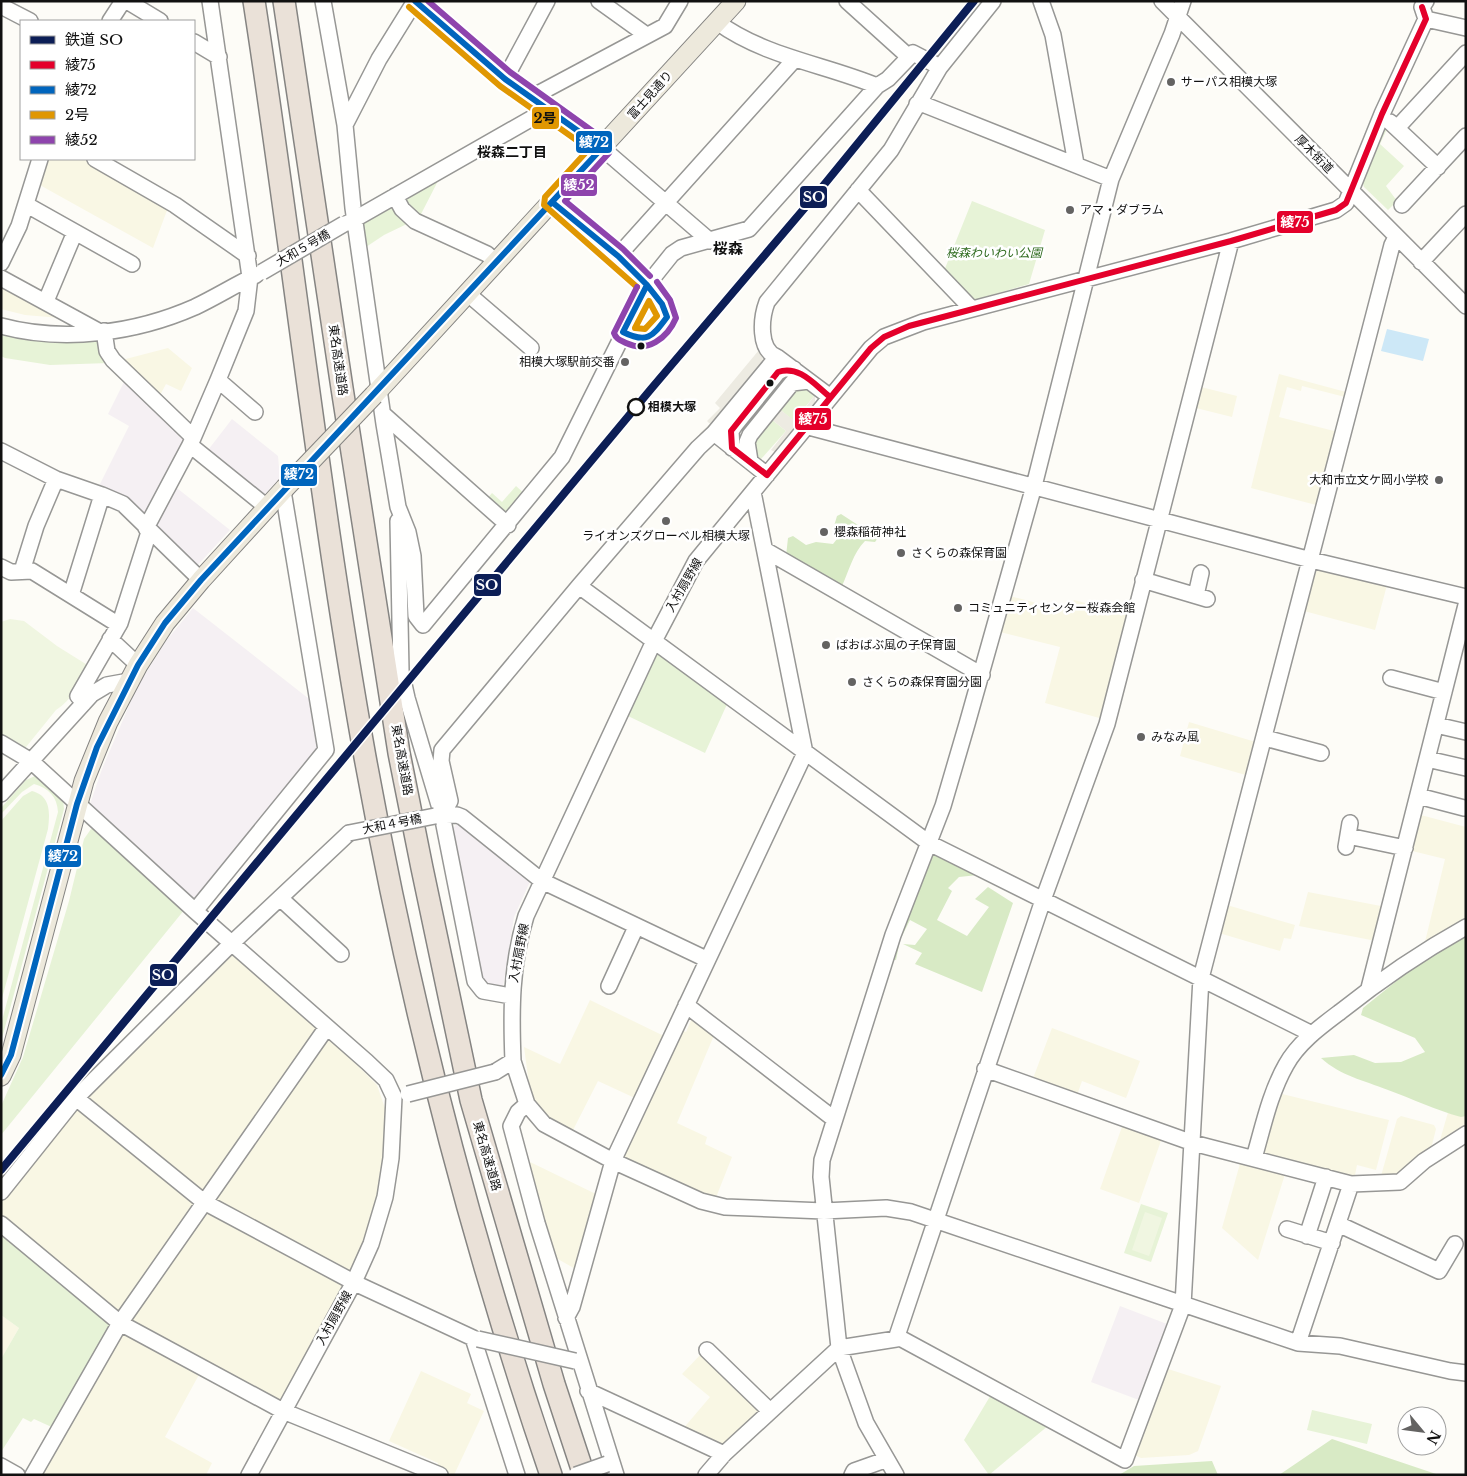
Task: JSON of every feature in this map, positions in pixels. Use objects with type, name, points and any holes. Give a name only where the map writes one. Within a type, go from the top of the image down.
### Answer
[{"type":"highway","points":[[254,1],[337,582],[367,767],[412,985],[443,1110],[523,1394],[551,1475]]},
{"type":"highway","name":"東名高速道路","points":[[284,1],[399,753],[424,878],[471,1100],[554,1384],[584,1475]]},
{"type":"main road","name":"富士見通り","points":[[284,489],[377,391],[736,1]]},
{"type":"main road","points":[[1,1076],[11,1055],[77,804],[97,747],[134,673],[165,623],[201,580],[284,489]]},
{"type":"street","points":[[111,20],[123,1]]},
{"type":"street","points":[[128,1],[158,20]]},
{"type":"street","points":[[84,703],[78,696],[119,625],[148,530],[218,380],[246,311],[256,274],[248,256],[210,1]]},
{"type":"street","points":[[322,1],[344,125],[349,222],[398,507],[401,671],[439,816],[475,981],[483,991],[511,996]]},
{"type":"street","points":[[344,125],[379,59],[415,1],[469,50],[505,79],[602,148],[710,241]]},
{"type":"street","points":[[505,79],[548,1]]},
{"type":"street","points":[[599,1],[645,34]]},
{"type":"street","points":[[532,97],[645,34],[665,26],[680,1]]},
{"type":"street","points":[[847,1],[909,57]]},
{"type":"street","points":[[830,396],[777,357],[769,354],[765,348],[764,313],[767,302],[890,150],[940,66],[993,1]]},
{"type":"street","points":[[1041,1],[1053,35],[1076,164]]},
{"type":"street","name":"厚木街道","points":[[1162,1],[1421,262],[1464,302]]},
{"type":"street","points":[[896,1475],[885,1460],[866,1423],[839,1348],[824,1211],[821,1177],[822,1160],[893,935],[943,806],[982,675],[1034,486],[1111,179],[1172,34],[1183,1]]},
{"type":"street","points":[[1,6],[28,20]]},
{"type":"street","points":[[1425,9],[1466,28]]},
{"type":"street","name":"入村扇野線","points":[[527,1104],[513,1061],[511,996],[520,937],[542,881],[654,641],[696,561],[805,426],[871,348],[884,337],[908,326],[1231,241],[1336,210],[1346,203],[1351,192],[1425,9]]},
{"type":"street","points":[[717,22],[770,51],[794,60],[846,73],[878,86]]},
{"type":"street","points":[[195,43],[219,57]]},
{"type":"street","points":[[398,507],[408,532],[413,556],[416,616],[423,625],[508,525],[562,457],[648,284],[672,254],[681,248],[749,229],[878,86],[888,79],[913,53],[940,66]]},
{"type":"street","points":[[1397,128],[1466,53]]},
{"type":"street","points":[[617,257],[794,60]]},
{"type":"street","points":[[917,104],[925,105],[1111,179]]},
{"type":"street","name":"大和５号橋","points":[[1,326],[20,331],[58,334],[102,332],[161,320],[194,307],[548,109]]},
{"type":"street","points":[[1382,114],[1438,166]]},
{"type":"street","points":[[1402,205],[1466,136]]},
{"type":"street","points":[[1,263],[27,205],[40,160]]},
{"type":"street","points":[[98,160],[175,205],[248,256]]},
{"type":"street","points":[[858,190],[971,308]]},
{"type":"street","points":[[395,196],[408,216],[487,254],[496,262]]},
{"type":"street","points":[[552,202],[648,284],[666,307],[667,317],[653,335],[646,339],[635,338],[623,332]]},
{"type":"street","points":[[27,205],[132,264]]},
{"type":"street","points":[[1421,262],[1466,214]]},
{"type":"street","points":[[46,301],[75,232]]},
{"type":"street","points":[[706,1475],[724,1454],[839,1348],[900,1338],[1125,1460],[1183,1304],[1201,978],[1392,245],[1396,237]]},
{"type":"street","points":[[896,1339],[985,1069],[1043,900],[1107,724],[1231,241]]},
{"type":"street","points":[[1,278],[102,332],[107,350],[113,360],[191,441],[268,508]]},
{"type":"street","points":[[467,293],[531,348]]},
{"type":"street","points":[[439,816],[450,801],[441,761],[442,750],[579,586],[698,448],[714,433],[777,357]]},
{"type":"street","points":[[741,455],[731,432],[735,424],[778,372],[784,369],[801,375]]},
{"type":"street","points":[[741,455],[750,435],[792,383],[801,375]]},
{"type":"street","points":[[218,380],[255,412]]},
{"type":"street","points":[[383,414],[508,525]]},
{"type":"street","points":[[805,426],[1160,518],[1311,560],[1466,597]]},
{"type":"street","points":[[714,433],[766,474]]},
{"type":"street","points":[[1,451],[56,479],[102,494],[123,504],[201,580]]},
{"type":"street","points":[[22,572],[36,526],[56,479]]},
{"type":"street","points":[[195,911],[326,750],[284,489]]},
{"type":"street","points":[[566,1318],[572,1307],[613,1161],[706,959],[805,753],[753,492]]},
{"type":"street","points":[[71,595],[102,494]]},
{"type":"street","points":[[765,550],[982,675]]},
{"type":"street","points":[[1,567],[11,572],[32,571],[119,625]]},
{"type":"street","points":[[1143,580],[1202,597],[1201,573]]},
{"type":"street","points":[[579,586],[929,843],[1312,1034]]},
{"type":"street","points":[[1369,988],[1466,605]]},
{"type":"street","points":[[1,794],[92,694],[134,673],[110,640]]},
{"type":"street","points":[[1391,678],[1444,692]]},
{"type":"street","points":[[1436,725],[1466,732]]},
{"type":"street","points":[[1265,738],[1321,754]]},
{"type":"street","points":[[1,743],[31,761],[195,911],[386,1080],[401,1096],[495,1072],[513,1061]]},
{"type":"street","points":[[1427,758],[1466,768]]},
{"type":"street","points":[[1418,796],[1464,808]]},
{"type":"street","points":[[439,816],[457,814],[542,881],[706,959]]},
{"type":"street","name":"大和４号橋","points":[[280,898],[349,833],[439,816]]},
{"type":"street","points":[[1348,836],[1405,848]]},
{"type":"street","points":[[1,1192],[76,1098],[280,898],[324,947],[341,954]]},
{"type":"street","points":[[609,986],[636,927]]},
{"type":"street","points":[[1254,1158],[1278,1082],[1287,1063],[1312,1034],[1369,988],[1422,952],[1466,927]]},
{"type":"street","points":[[686,1005],[834,1119]]},
{"type":"street","points":[[33,1475],[120,1322],[327,1027]]},
{"type":"street","points":[[985,1069],[1193,1143],[1351,1184],[1400,1182],[1424,1161],[1466,1134]]},
{"type":"street","name":"入村扇野線","points":[[249,1475],[354,1282],[371,1244],[385,1197],[401,1096]]},
{"type":"street","points":[[76,1098],[204,1202],[354,1282],[476,1338],[577,1362]]},
{"type":"street","points":[[576,1475],[612,1467],[577,1362],[511,1126],[518,1112],[527,1104],[544,1124],[554,1131],[613,1161],[701,1201],[725,1208],[824,1211],[898,1209],[1298,1343],[1340,1346],[1441,1370],[1466,1373]]},
{"type":"street","points":[[1307,1236],[1326,1178]]},
{"type":"street","points":[[1298,1343],[1351,1184]]},
{"type":"street","points":[[1,1224],[120,1322],[283,1411],[440,1475]]},
{"type":"street","points":[[1338,1224],[1440,1271],[1455,1244]]},
{"type":"street","points":[[1287,1229],[1332,1243]]},
{"type":"street","points":[[476,1338],[517,1475]]},
{"type":"street","points":[[707,1350],[770,1411]]},
{"type":"street","points":[[588,1391],[724,1454]]},
{"type":"street","points":[[852,1475],[854,1471],[885,1460]]},
{"type":"street","points":[[1,1466],[17,1475]]},
{"type":"shaded area","points":[[45,160],[89,160],[169,205],[153,248],[38,184]]},
{"type":"shaded area","points":[[1,281],[60,318],[25,315],[1,309]]},
{"type":"shaded area","points":[[168,348],[192,368],[181,391],[166,384],[158,399],[118,361]]},
{"type":"shaded area","points":[[759,350],[763,359],[761,368],[710,429],[695,442],[700,433],[710,424],[707,421],[720,408],[715,403]]},
{"type":"shaded area","points":[[1279,374],[1346,392],[1345,397],[1302,386],[1301,391],[1287,387],[1279,417],[1338,432],[1320,506],[1251,488]]},
{"type":"shaded area","points":[[126,378],[187,434],[145,519],[98,488],[129,426],[108,414]]},
{"type":"shaded area","points":[[1201,387],[1237,396],[1232,417],[1196,408]]},
{"type":"shaded area","points":[[815,395],[815,404],[775,452],[771,450],[786,431],[770,418],[778,408],[795,421]]},
{"type":"shaded area","points":[[232,419],[278,456],[280,478],[261,498],[205,454]]},
{"type":"shaded area","points":[[173,485],[230,530],[194,569],[153,530]]},
{"type":"shaded area","points":[[1321,567],[1387,585],[1375,630],[1304,611],[1315,570]]},
{"type":"shaded area","points":[[1010,596],[1070,612],[1074,600],[1131,615],[1103,719],[1045,703],[1060,647],[1000,632]]},
{"type":"shaded area","points":[[193,608],[313,702],[322,747],[201,898],[191,900],[92,809],[90,804],[102,769],[137,687],[166,641]]},
{"type":"shaded area","points":[[1189,722],[1259,743],[1249,776],[1180,756]]},
{"type":"shaded area","points":[[1417,814],[1466,827],[1466,921],[1424,946],[1445,859],[1408,850]]},
{"type":"shaded area","points":[[460,820],[532,877],[514,917],[503,987],[486,984],[481,973],[451,831]]},
{"type":"shaded area","points":[[1308,892],[1386,907],[1376,941],[1299,926]]},
{"type":"shaded area","points":[[1227,905],[1295,925],[1291,939],[1284,938],[1280,951],[1219,933]]},
{"type":"shaded area","points":[[233,949],[320,1028],[206,1195],[86,1096]]},
{"type":"shaded area","points":[[590,1000],[666,1037],[637,1099],[598,1081],[570,1136],[542,1113],[534,1100],[529,1084],[524,1047],[560,1064]]},
{"type":"shaded area","points":[[693,1016],[715,1033],[677,1123],[707,1137],[705,1144],[732,1157],[715,1200],[620,1158],[679,1029],[686,1032]]},
{"type":"shaded area","points":[[1052,1028],[1140,1061],[1126,1098],[1082,1081],[1076,1098],[1032,1081]]},
{"type":"shaded area","points":[[326,1034],[377,1085],[388,1117],[382,1188],[367,1242],[352,1274],[212,1199]]},
{"type":"shaded area","points":[[1278,1093],[1389,1120],[1376,1170],[1357,1165],[1354,1180],[1259,1156]]},
{"type":"shaded area","points":[[1451,1102],[1466,1106],[1466,1129],[1445,1142],[1440,1140]]},
{"type":"shaded area","points":[[80,1103],[201,1201],[120,1315],[1,1218],[1,1200]]},
{"type":"shaded area","points":[[1401,1116],[1434,1125],[1436,1129],[1430,1153],[1399,1178],[1381,1176],[1397,1119]]},
{"type":"shaded area","points":[[1124,1121],[1163,1135],[1139,1203],[1100,1189]]},
{"type":"shaded area","points":[[1241,1160],[1286,1171],[1258,1260],[1222,1228]]},
{"type":"shaded area","points":[[528,1161],[600,1196],[579,1271],[556,1258]]},
{"type":"shaded area","points":[[208,1205],[349,1283],[281,1405],[126,1322]]},
{"type":"shaded area","points":[[1120,1306],[1167,1324],[1139,1400],[1091,1382]]},
{"type":"shaded area","points":[[1,1315],[19,1328],[1,1359]]},
{"type":"shaded area","points":[[122,1327],[201,1371],[165,1437],[212,1463],[206,1475],[41,1475]]},
{"type":"shaded area","points":[[703,1352],[763,1412],[725,1448],[682,1430],[710,1397],[682,1374]]},
{"type":"shaded area","points":[[1165,1368],[1221,1386],[1198,1451],[1189,1455],[1141,1458],[1134,1455]]},
{"type":"shaded area","points":[[421,1371],[471,1394],[467,1403],[484,1411],[454,1475],[438,1469],[438,1463],[389,1441]]},
{"type":"green space","points":[[1389,125],[1380,144],[1404,166],[1386,186],[1397,201],[1388,210],[1364,187],[1362,181],[1385,126]]},
{"type":"green space","points":[[439,179],[419,218],[401,200]]},
{"type":"green space","name":"桜森わいわい公園","points":[[972,201],[1045,230],[1029,284],[971,301],[944,271]]},
{"type":"green space","points":[[394,203],[411,222],[384,235],[366,247],[362,222]]},
{"type":"green space","points":[[1,335],[54,343],[100,340],[109,363],[50,365],[5,358],[1,356]]},
{"type":"green space","points":[[799,386],[812,390],[815,395],[794,421],[778,408]]},
{"type":"green space","points":[[770,418],[786,431],[761,459],[753,452],[751,442]]},
{"type":"green space","points":[[516,486],[526,495],[507,518],[486,500],[492,493],[502,502]]},
{"type":"green space","points":[[841,514],[878,538],[875,542],[865,541],[861,546],[854,557],[842,586],[786,556],[788,538],[793,536],[806,545],[816,542],[833,544],[837,539],[834,526],[837,516]]},
{"type":"green space","points":[[10,619],[24,621],[57,646],[89,666],[71,696],[56,710],[22,752],[1,739],[1,622]]},
{"type":"green space","points":[[661,652],[728,702],[705,753],[628,716],[658,653]]},
{"type":"green space","points":[[40,776],[63,799],[64,809],[1,1042],[1,1024],[58,812],[56,802],[51,794],[44,788],[34,784],[22,792],[1,814],[1,808],[26,780]]},
{"type":"green space","points":[[32,791],[38,793],[46,801],[49,811],[48,829],[1,1002],[1,821],[23,796]]},
{"type":"green space","points":[[95,828],[185,909],[1,1135],[1,1106],[23,1057],[69,901],[84,839],[91,829]]},
{"type":"green space","points":[[931,851],[978,875],[959,877],[948,888],[952,891],[937,920],[967,936],[989,907],[975,899],[988,887],[1013,903],[982,992],[915,964],[922,953],[903,944],[915,945],[927,929],[910,920],[900,940],[896,960],[890,959]]},
{"type":"green space","points":[[1466,934],[1466,1116],[1461,1117],[1442,1111],[1353,1077],[1336,1069],[1321,1058],[1354,1055],[1375,1063],[1401,1062],[1425,1052],[1415,1038],[1361,1015],[1363,1008],[1425,958]]},
{"type":"green space","points":[[1141,1204],[1168,1213],[1151,1262],[1124,1253]]},
{"type":"green space","points":[[1145,1212],[1162,1218],[1149,1256],[1132,1250]]},
{"type":"green space","points":[[1,1230],[114,1323],[56,1429],[34,1419],[31,1422],[23,1418],[1,1452],[1,1359],[19,1328],[1,1315]]},
{"type":"green space","points":[[992,1393],[1049,1425],[989,1475],[964,1440]]},
{"type":"green space","points":[[1312,1410],[1372,1424],[1367,1444],[1307,1430]]},
{"type":"green space","points":[[1332,1439],[1439,1475],[1279,1475]]},
{"type":"green space","points":[[1212,1461],[1218,1475],[1119,1475],[1134,1466]]},
{"type":"water","points":[[1387,329],[1429,339],[1423,361],[1381,351]]},
{"type":"rail line","name":"SO","points":[[1,1170],[651,389],[814,197],[974,1]]},
{"type":"transit line","name":"綾72","points":[[1,1075],[11,1055],[77,804],[97,747],[138,665],[165,623],[201,580],[602,148],[505,79],[415,1]]},
{"type":"transit line","name":"綾52","points":[[428,1],[510,72],[609,143],[611,148],[609,153],[565,201],[623,249],[650,276]]},
{"type":"transit line","name":"2号","points":[[409,7],[500,86],[589,149],[545,197],[544,205],[637,287]]},
{"type":"transit line","name":"綾75","points":[[829,396],[812,381],[799,373],[793,371],[778,372],[731,431],[732,448],[767,475],[871,348],[884,337],[909,326],[1231,241],[1336,210],[1346,203],[1382,114],[1426,19],[1422,7]]},
{"type":"transit line","name":"綾72","points":[[552,202],[618,256],[647,285]]},
{"type":"transit line","name":"綾52","points":[[637,287],[614,333],[617,338],[634,346],[649,345],[662,338],[676,318],[670,300],[657,282]]},
{"type":"transit line","name":"綾72","points":[[647,285],[662,304],[667,317],[653,334],[644,338],[638,338],[623,332],[647,285]]},
{"type":"transit line","name":"2号","points":[[649,301],[657,316],[645,329],[635,328],[649,301]]},
{"type":"place","name":"サーパス相模大塚","points":[[1171,82]]},
{"type":"place","name":"アマ・ダブラム","points":[[1070,210]]},
{"type":"place","name":"相模大塚駅前交番","points":[[625,362]]},
{"type":"place","name":"相模大塚","points":[[636,407]]},
{"type":"place","name":"大和市立文ケ岡小学校","points":[[1439,480]]},
{"type":"place","name":"ライオンズグローベル相模大塚","points":[[666,521]]},
{"type":"place","name":"櫻森稲荷神社","points":[[824,532]]},
{"type":"place","name":"さくらの森保育園","points":[[901,553]]},
{"type":"place","name":"コミュニティセンター桜森会館","points":[[958,608]]},
{"type":"place","name":"ばおばぶ風の子保育園","points":[[826,645]]},
{"type":"place","name":"さくらの森保育園分園","points":[[852,682]]},
{"type":"place","name":"みなみ風","points":[[1141,737]]},
{"type":"district","name":"桜森二丁目","points":[[512,152]]},
{"type":"district","name":"桜森","points":[[728,249]]}]
